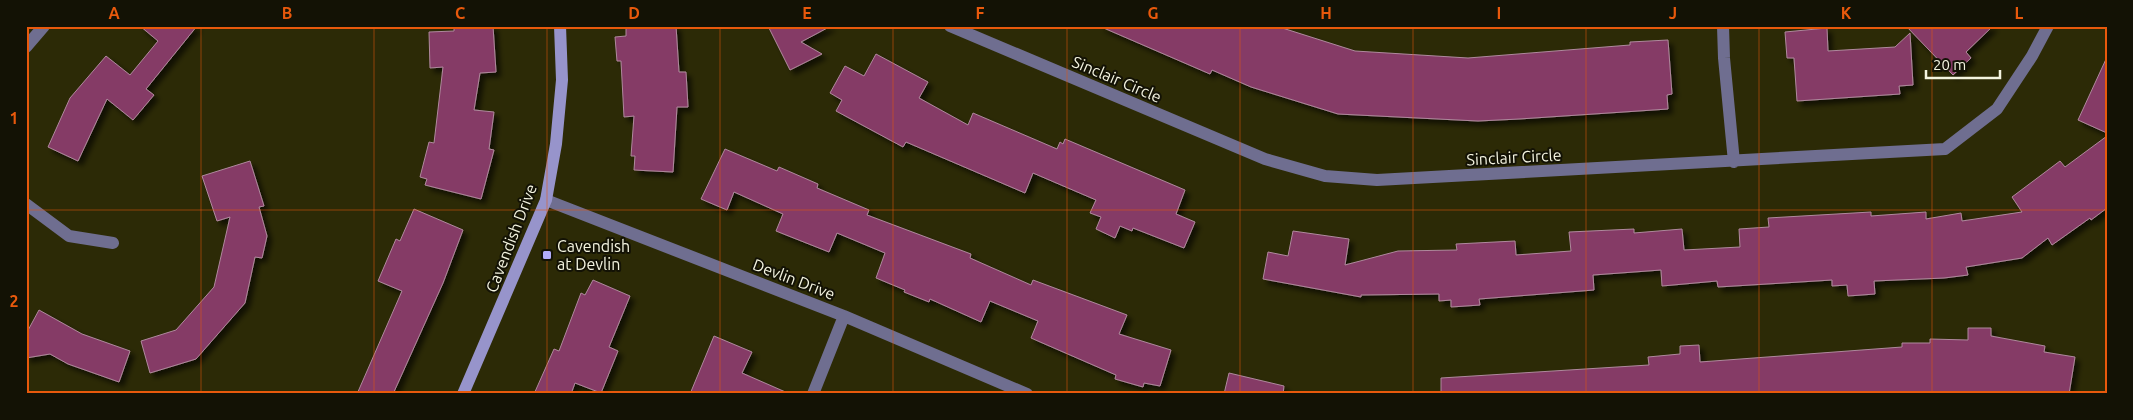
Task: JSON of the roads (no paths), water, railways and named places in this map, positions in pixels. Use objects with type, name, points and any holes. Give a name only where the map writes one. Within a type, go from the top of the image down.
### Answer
[{"type":"street","points":[[26,47],[44,26]]},
{"type":"street","name":"Cavendish Drive","points":[[463,394],[546,200],[556,144],[562,80],[560,26]]},
{"type":"street","name":"Sinclair Circle","points":[[950,26],[1265,159],[1325,176],[1377,180],[1945,149],[1997,109],[2032,56],[2048,26]]},
{"type":"street","points":[[1723,26],[1724,58],[1734,162]]},
{"type":"street","name":"Devlin Drive","points":[[546,200],[844,316],[1027,394]]},
{"type":"street","points":[[26,204],[68,236],[113,243]]},
{"type":"street","points":[[813,394],[844,316]]},
{"type":"place","name":"Cavendish at Devlin","points":[[547,255]]}]
